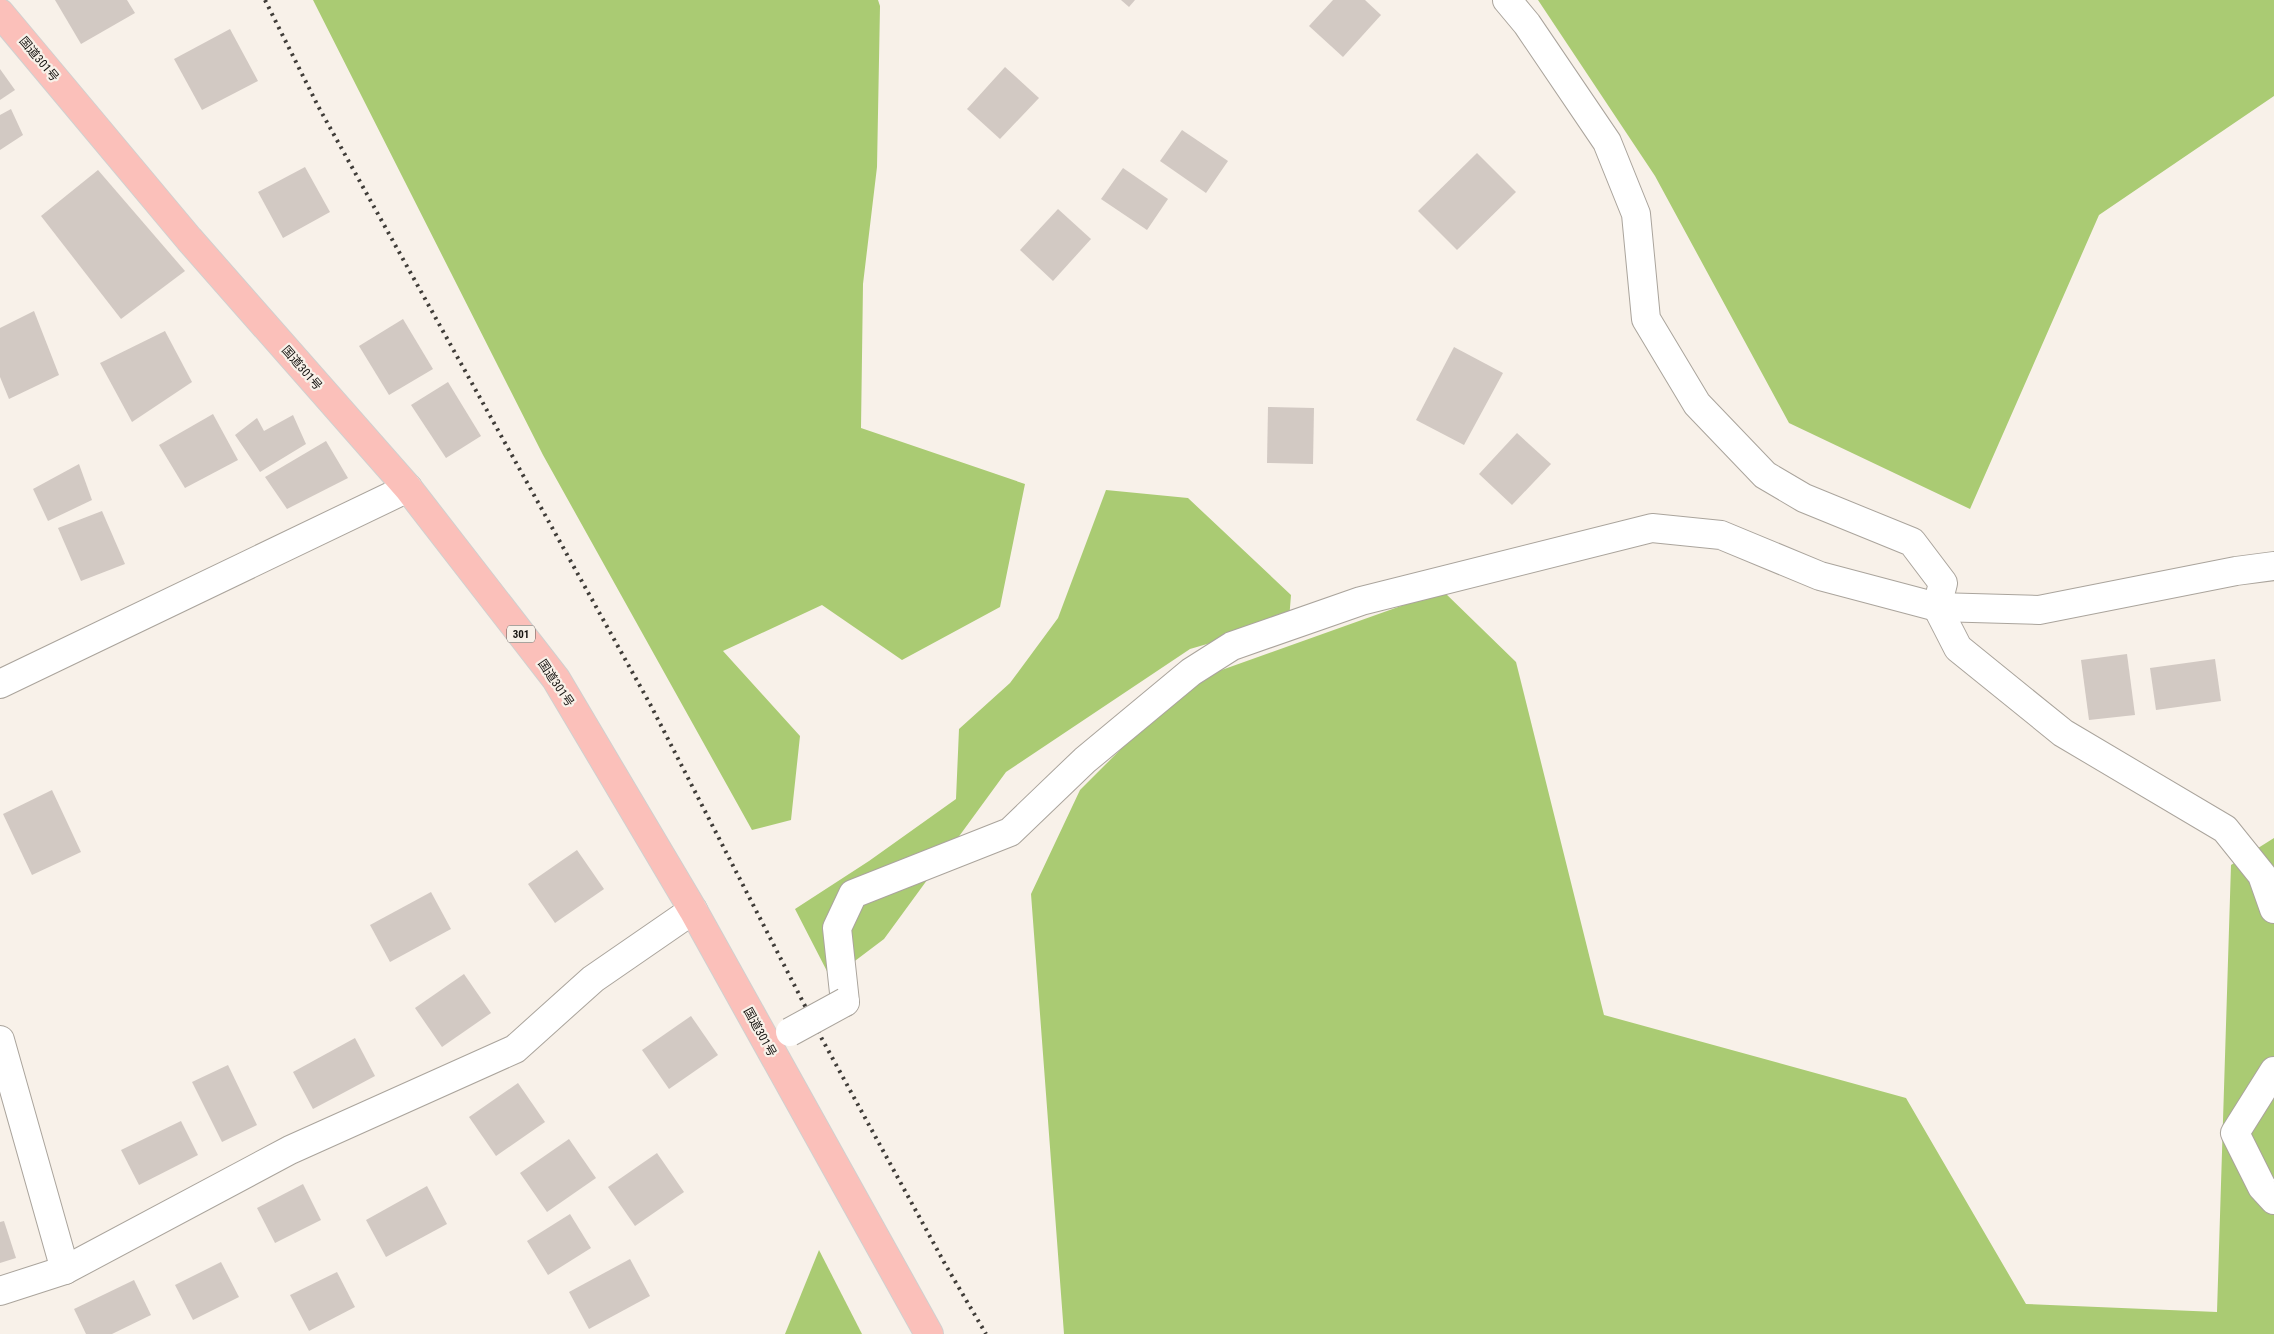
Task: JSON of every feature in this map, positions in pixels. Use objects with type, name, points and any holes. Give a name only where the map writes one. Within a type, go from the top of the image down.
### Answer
[{"type":"highway","name":"国道301号","points":[[1,16],[190,239],[408,488],[556,679],[693,910],[779,1039],[929,1334]]},
{"type":"street","points":[[1507,0],[1527,24],[1607,142],[1636,214],[1646,319],[1697,404],[1765,475],[1804,498],[1912,542],[1944,583],[1937,607],[1958,648],[2063,733],[2225,829],[2262,875],[2274,909]]},
{"type":"street","points":[[0,684],[408,488]]},
{"type":"street","points":[[779,1039],[845,1002],[837,928],[853,894],[1010,832],[1100,748],[1190,672],[1232,646],[1361,601],[1652,528],[1720,535],[1820,576],[1937,607],[2039,610],[2236,571],[2274,566]]},
{"type":"street","points":[[0,1291],[64,1270],[290,1150],[515,1049],[592,978],[693,910]]},
{"type":"street","points":[[0,1040],[64,1270]]},
{"type":"street","points":[[2274,1071],[2235,1132],[2262,1187],[2274,1200]]},
{"type":"green space","points":[[313,0],[878,0],[880,6],[877,167],[863,284],[861,428],[1025,484],[1000,607],[902,660],[822,605],[723,651],[800,736],[791,820],[752,830],[543,455]]},
{"type":"green space","points":[[1538,0],[2274,0],[2274,96],[2099,215],[1970,509],[1789,423],[1655,176]]},
{"type":"green space","points":[[1106,490],[1188,498],[1291,595],[1289,620],[1190,649],[1006,772],[884,939],[831,979],[795,909],[869,861],[956,799],[959,729],[1010,683],[1058,618]]},
{"type":"green space","points":[[1443,591],[1516,662],[1604,1015],[1906,1098],[2026,1304],[2217,1312],[2231,865],[2274,838],[2274,1334],[1064,1334],[1031,894],[1080,790],[1188,682]]},
{"type":"green space","points":[[819,1250],[862,1334],[785,1334]]},
{"type":"building","points":[[55,0],[127,0],[135,13],[81,44]]},
{"type":"building","points":[[1121,0],[1135,0],[1129,7]]},
{"type":"building","points":[[1333,0],[1365,0],[1381,15],[1343,57],[1309,26]]},
{"type":"building","points":[[230,29],[258,81],[202,110],[174,59]]},
{"type":"building","points":[[1005,67],[1039,98],[1000,139],[967,109]]},
{"type":"building","points":[[0,69],[15,90],[0,100]]},
{"type":"building","points":[[11,109],[23,135],[0,150],[0,115]]},
{"type":"building","points":[[1182,130],[1228,161],[1206,193],[1160,161]]},
{"type":"building","points":[[1477,153],[1516,192],[1457,250],[1418,211]]},
{"type":"building","points":[[305,167],[330,212],[283,238],[258,192]]},
{"type":"building","points":[[1123,168],[1168,199],[1147,230],[1101,199]]},
{"type":"building","points":[[98,170],[185,271],[121,319],[41,216]]},
{"type":"building","points":[[1058,209],[1091,239],[1053,281],[1020,250]]},
{"type":"building","points":[[34,311],[59,375],[9,399],[0,377],[0,328]]},
{"type":"building","points":[[403,319],[433,369],[389,395],[359,346]]},
{"type":"building","points":[[165,331],[192,382],[132,422],[100,363]]},
{"type":"building","points":[[1454,347],[1503,373],[1464,445],[1416,420]]},
{"type":"building","points":[[448,382],[481,436],[446,458],[411,405]]},
{"type":"building","points":[[1268,407],[1314,408],[1313,464],[1267,463]]},
{"type":"building","points":[[213,414],[238,460],[185,488],[159,445]]},
{"type":"building","points":[[293,415],[306,444],[260,472],[235,435],[257,418],[264,431]]},
{"type":"building","points":[[1517,433],[1551,464],[1512,505],[1479,474]]},
{"type":"building","points":[[326,441],[348,478],[287,509],[265,477]]},
{"type":"building","points":[[79,464],[92,500],[48,521],[33,489]]},
{"type":"building","points":[[102,511],[125,564],[81,581],[58,528]]},
{"type":"building","points":[[2127,654],[2135,715],[2089,720],[2081,660]]},
{"type":"building","points":[[2215,659],[2221,701],[2156,710],[2150,668]]},
{"type":"building","points":[[52,790],[81,852],[32,875],[3,814]]},
{"type":"building","points":[[577,850],[604,889],[555,923],[528,884]]},
{"type":"building","points":[[431,892],[451,929],[390,962],[370,925]]},
{"type":"building","points":[[464,974],[491,1013],[442,1047],[415,1008]]},
{"type":"building","points":[[691,1016],[718,1055],[669,1089],[642,1050]]},
{"type":"building","points":[[355,1038],[375,1076],[313,1109],[293,1072]]},
{"type":"building","points":[[228,1065],[257,1125],[222,1142],[192,1082]]},
{"type":"building","points":[[518,1083],[545,1122],[496,1156],[469,1117]]},
{"type":"building","points":[[181,1121],[198,1155],[139,1185],[121,1150]]},
{"type":"building","points":[[569,1139],[596,1178],[547,1212],[520,1173]]},
{"type":"building","points":[[657,1153],[684,1192],[635,1226],[608,1187]]},
{"type":"building","points":[[303,1184],[321,1220],[275,1243],[257,1208]]},
{"type":"building","points":[[427,1186],[447,1224],[386,1257],[366,1220]]},
{"type":"building","points":[[570,1214],[591,1248],[548,1275],[527,1241]]},
{"type":"building","points":[[4,1221],[16,1258],[0,1263],[0,1222]]},
{"type":"building","points":[[630,1259],[650,1296],[589,1329],[569,1292]]},
{"type":"building","points":[[221,1262],[239,1297],[193,1320],[175,1285]]},
{"type":"building","points":[[337,1272],[355,1307],[309,1331],[290,1295]]},
{"type":"building","points":[[134,1280],[151,1315],[112,1334],[86,1334],[74,1309]]},
{"type":"railway","points":[[265,0],[318,106],[650,704],[822,1039],[945,1264],[986,1334]]}]
